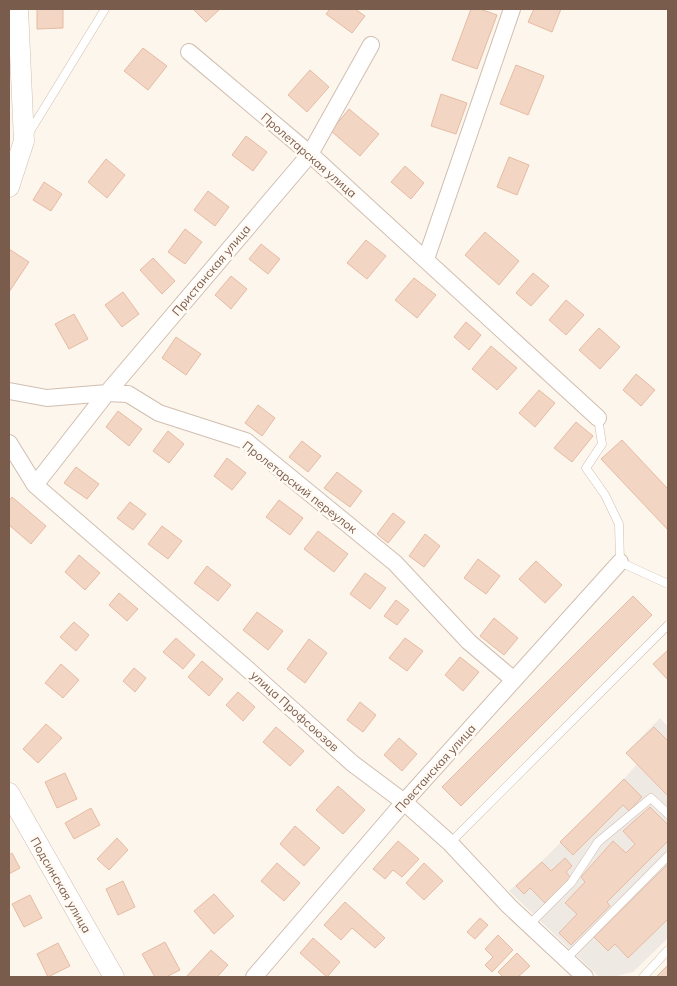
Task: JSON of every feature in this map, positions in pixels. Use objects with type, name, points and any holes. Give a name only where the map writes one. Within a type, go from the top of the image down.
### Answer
[{"type":"street","points":[[9,187],[24,141],[18,9]]},
{"type":"street","points":[[426,259],[512,9]]},
{"type":"street","name":"Пристанская улица","points":[[35,486],[107,393],[310,154],[371,45]]},
{"type":"street","name":"Пролетарская улица","points":[[189,52],[310,154],[598,418]]},
{"type":"street","name":"Пролетарский переулок","points":[[9,391],[47,398],[107,393],[128,394],[159,413],[246,441],[395,563],[469,642],[514,680]]},
{"type":"street","name":"улица Профсоюзов","points":[[9,443],[35,486],[244,666],[352,763],[404,802],[450,843],[529,925],[585,977]]},
{"type":"street","name":"Повстанская улица","points":[[254,977],[404,802],[620,562]]},
{"type":"street","name":"Подсинская улица","points":[[9,793],[114,977]]},
{"type":"lane","points":[[24,141],[105,9]]},
{"type":"lane","points":[[598,418],[602,444],[586,468],[605,495],[619,524],[620,562],[668,584]]},
{"type":"lane","points":[[450,843],[668,625]]},
{"type":"lane","points":[[529,925],[571,883],[598,842],[651,798],[668,814]]},
{"type":"lane","points":[[566,959],[668,856]]},
{"type":"lane","points":[[643,977],[668,950]]},
{"type":"shaded area","points":[[660,718],[668,727],[668,938],[633,972],[613,977],[599,977],[509,891],[624,779],[637,764],[626,753]]},
{"type":"building","points":[[37,9],[63,9],[63,28],[37,29]]},
{"type":"building","points":[[193,9],[220,9],[206,22]]},
{"type":"building","points":[[330,9],[355,9],[365,16],[352,33],[326,14]]},
{"type":"building","points":[[471,9],[480,9],[497,15],[477,69],[452,60]]},
{"type":"building","points":[[534,9],[561,9],[552,32],[528,22]]},
{"type":"building","points":[[143,48],[167,66],[148,90],[124,71]]},
{"type":"building","points":[[516,65],[544,76],[528,115],[500,104]]},
{"type":"building","points":[[310,70],[329,87],[307,112],[288,95]]},
{"type":"building","points":[[441,94],[467,103],[456,134],[431,126]]},
{"type":"building","points":[[349,109],[379,134],[360,156],[331,131]]},
{"type":"building","points":[[246,136],[267,152],[253,171],[232,155]]},
{"type":"building","points":[[509,157],[529,165],[517,195],[497,187]]},
{"type":"building","points":[[106,159],[125,175],[107,198],[88,182]]},
{"type":"building","points":[[405,166],[424,183],[411,199],[391,182]]},
{"type":"building","points":[[44,182],[62,194],[51,211],[33,200]]},
{"type":"building","points":[[208,191],[229,207],[215,226],[194,210]]},
{"type":"building","points":[[185,229],[202,242],[185,264],[168,252]]},
{"type":"building","points":[[485,232],[519,261],[499,285],[465,255]]},
{"type":"building","points":[[366,240],[386,256],[367,279],[347,263]]},
{"type":"building","points":[[261,244],[280,259],[268,274],[249,259]]},
{"type":"building","points":[[9,249],[29,262],[9,292]]},
{"type":"building","points":[[153,258],[175,281],[162,294],[140,270]]},
{"type":"building","points":[[533,273],[549,286],[531,306],[516,293]]},
{"type":"building","points":[[231,276],[247,289],[231,309],[215,295]]},
{"type":"building","points":[[414,278],[436,295],[417,318],[395,300]]},
{"type":"building","points":[[123,292],[139,314],[122,327],[105,305]]},
{"type":"building","points":[[566,300],[584,315],[566,335],[549,320]]},
{"type":"building","points":[[74,314],[88,339],[69,349],[55,324]]},
{"type":"building","points":[[466,322],[481,335],[469,350],[454,337]]},
{"type":"building","points":[[599,328],[620,347],[600,369],[579,350]]},
{"type":"building","points":[[176,337],[201,354],[186,375],[162,358]]},
{"type":"building","points":[[491,346],[517,368],[497,390],[472,369]]},
{"type":"building","points":[[636,374],[655,390],[641,406],[623,390]]},
{"type":"building","points":[[539,390],[555,403],[535,427],[519,413]]},
{"type":"building","points":[[258,405],[275,418],[262,436],[245,423]]},
{"type":"building","points":[[118,411],[142,429],[129,446],[106,427]]},
{"type":"building","points":[[576,422],[593,436],[572,462],[554,448]]},
{"type":"building","points":[[168,431],[184,444],[169,463],[153,451]]},
{"type":"building","points":[[622,440],[668,489],[668,530],[601,459]]},
{"type":"building","points":[[302,441],[321,456],[308,472],[289,457]]},
{"type":"building","points":[[227,458],[246,473],[232,490],[214,476]]},
{"type":"building","points":[[76,467],[99,484],[87,499],[64,483]]},
{"type":"building","points":[[337,472],[362,491],[350,507],[324,488]]},
{"type":"building","points":[[12,497],[46,526],[31,544],[9,525],[9,501]]},
{"type":"building","points":[[279,500],[303,518],[290,535],[266,517]]},
{"type":"building","points":[[130,502],[146,514],[133,530],[117,518]]},
{"type":"building","points":[[393,513],[405,522],[388,543],[377,534]]},
{"type":"building","points":[[162,526],[182,541],[168,559],[148,544]]},
{"type":"building","points":[[318,531],[348,554],[334,572],[304,549]]},
{"type":"building","points":[[425,534],[440,546],[424,567],[409,556]]},
{"type":"building","points":[[79,555],[100,573],[85,590],[65,572]]},
{"type":"building","points":[[478,559],[500,576],[486,594],[464,578]]},
{"type":"building","points":[[536,561],[562,585],[545,603],[519,579]]},
{"type":"building","points":[[207,566],[231,585],[218,601],[194,583]]},
{"type":"building","points":[[365,573],[386,588],[370,609],[350,594]]},
{"type":"building","points":[[119,593],[138,609],[127,621],[109,605]]},
{"type":"building","points":[[633,596],[652,615],[461,806],[442,787]]},
{"type":"building","points":[[396,600],[409,610],[397,625],[384,616]]},
{"type":"building","points":[[257,612],[283,631],[268,650],[243,630]]},
{"type":"building","points":[[494,618],[518,638],[504,655],[480,636]]},
{"type":"building","points":[[74,622],[89,635],[76,651],[60,637]]},
{"type":"building","points":[[176,638],[195,655],[183,669],[163,652]]},
{"type":"building","points":[[405,638],[423,651],[407,671],[389,658]]},
{"type":"building","points":[[309,639],[327,653],[305,683],[287,669]]},
{"type":"building","points":[[668,650],[668,680],[653,664]]},
{"type":"building","points":[[460,657],[479,672],[463,691],[445,675]]},
{"type":"building","points":[[202,661],[223,679],[209,696],[188,677]]},
{"type":"building","points":[[61,664],[79,680],[63,698],[45,683]]},
{"type":"building","points":[[134,668],[146,678],[135,692],[123,681]]},
{"type":"building","points":[[238,692],[255,707],[243,721],[226,705]]},
{"type":"building","points":[[360,702],[376,715],[363,732],[347,720]]},
{"type":"building","points":[[46,724],[62,738],[38,763],[23,749]]},
{"type":"building","points":[[276,727],[304,751],[290,766],[263,742]]},
{"type":"building","points":[[654,727],[668,741],[668,796],[626,753]]},
{"type":"building","points":[[399,738],[417,754],[402,771],[384,755]]},
{"type":"building","points":[[65,773],[77,799],[57,808],[45,782]]},
{"type":"building","points":[[624,779],[642,797],[629,811],[623,805],[573,855],[560,842]]},
{"type":"building","points":[[338,786],[365,810],[343,834],[316,810]]},
{"type":"building","points":[[650,807],[668,825],[668,841],[607,902],[610,906],[571,945],[559,933],[577,914],[565,903],[585,882],[581,877],[613,841],[626,853],[635,844],[623,831]]},
{"type":"building","points":[[91,808],[100,825],[74,839],[65,823]]},
{"type":"building","points":[[295,826],[320,848],[304,866],[280,844]]},
{"type":"building","points":[[117,838],[128,850],[109,870],[97,859]]},
{"type":"building","points":[[398,841],[419,859],[402,877],[393,870],[385,879],[373,869]]},
{"type":"building","points":[[12,853],[20,868],[9,874],[9,855]]},
{"type":"building","points":[[565,858],[572,866],[566,872],[571,878],[545,903],[530,888],[524,894],[516,886],[542,862],[551,871]]},
{"type":"building","points":[[277,863],[300,883],[284,901],[261,881]]},
{"type":"building","points":[[424,863],[443,881],[424,900],[406,883]]},
{"type":"building","points":[[668,864],[668,919],[628,958],[615,944],[608,951],[594,937]]},
{"type":"building","points":[[123,881],[135,907],[118,915],[106,889]]},
{"type":"building","points":[[214,894],[234,916],[214,934],[194,911]]},
{"type":"building","points":[[30,895],[42,918],[24,927],[12,904]]},
{"type":"building","points":[[345,902],[385,938],[375,948],[352,928],[341,940],[324,925]]},
{"type":"building","points":[[480,918],[488,925],[475,939],[467,932]]},
{"type":"building","points":[[498,935],[513,950],[492,972],[485,965],[493,957],[485,949]]},
{"type":"building","points":[[313,938],[340,962],[327,977],[300,953]]},
{"type":"building","points":[[165,942],[180,970],[166,977],[155,977],[142,954]]},
{"type":"building","points":[[58,943],[70,966],[48,977],[37,954]]},
{"type":"building","points":[[211,950],[228,965],[217,977],[186,977]]},
{"type":"building","points":[[517,953],[530,966],[518,977],[503,977],[498,972]]},
{"type":"building","points":[[668,965],[668,977],[656,977]]}]
